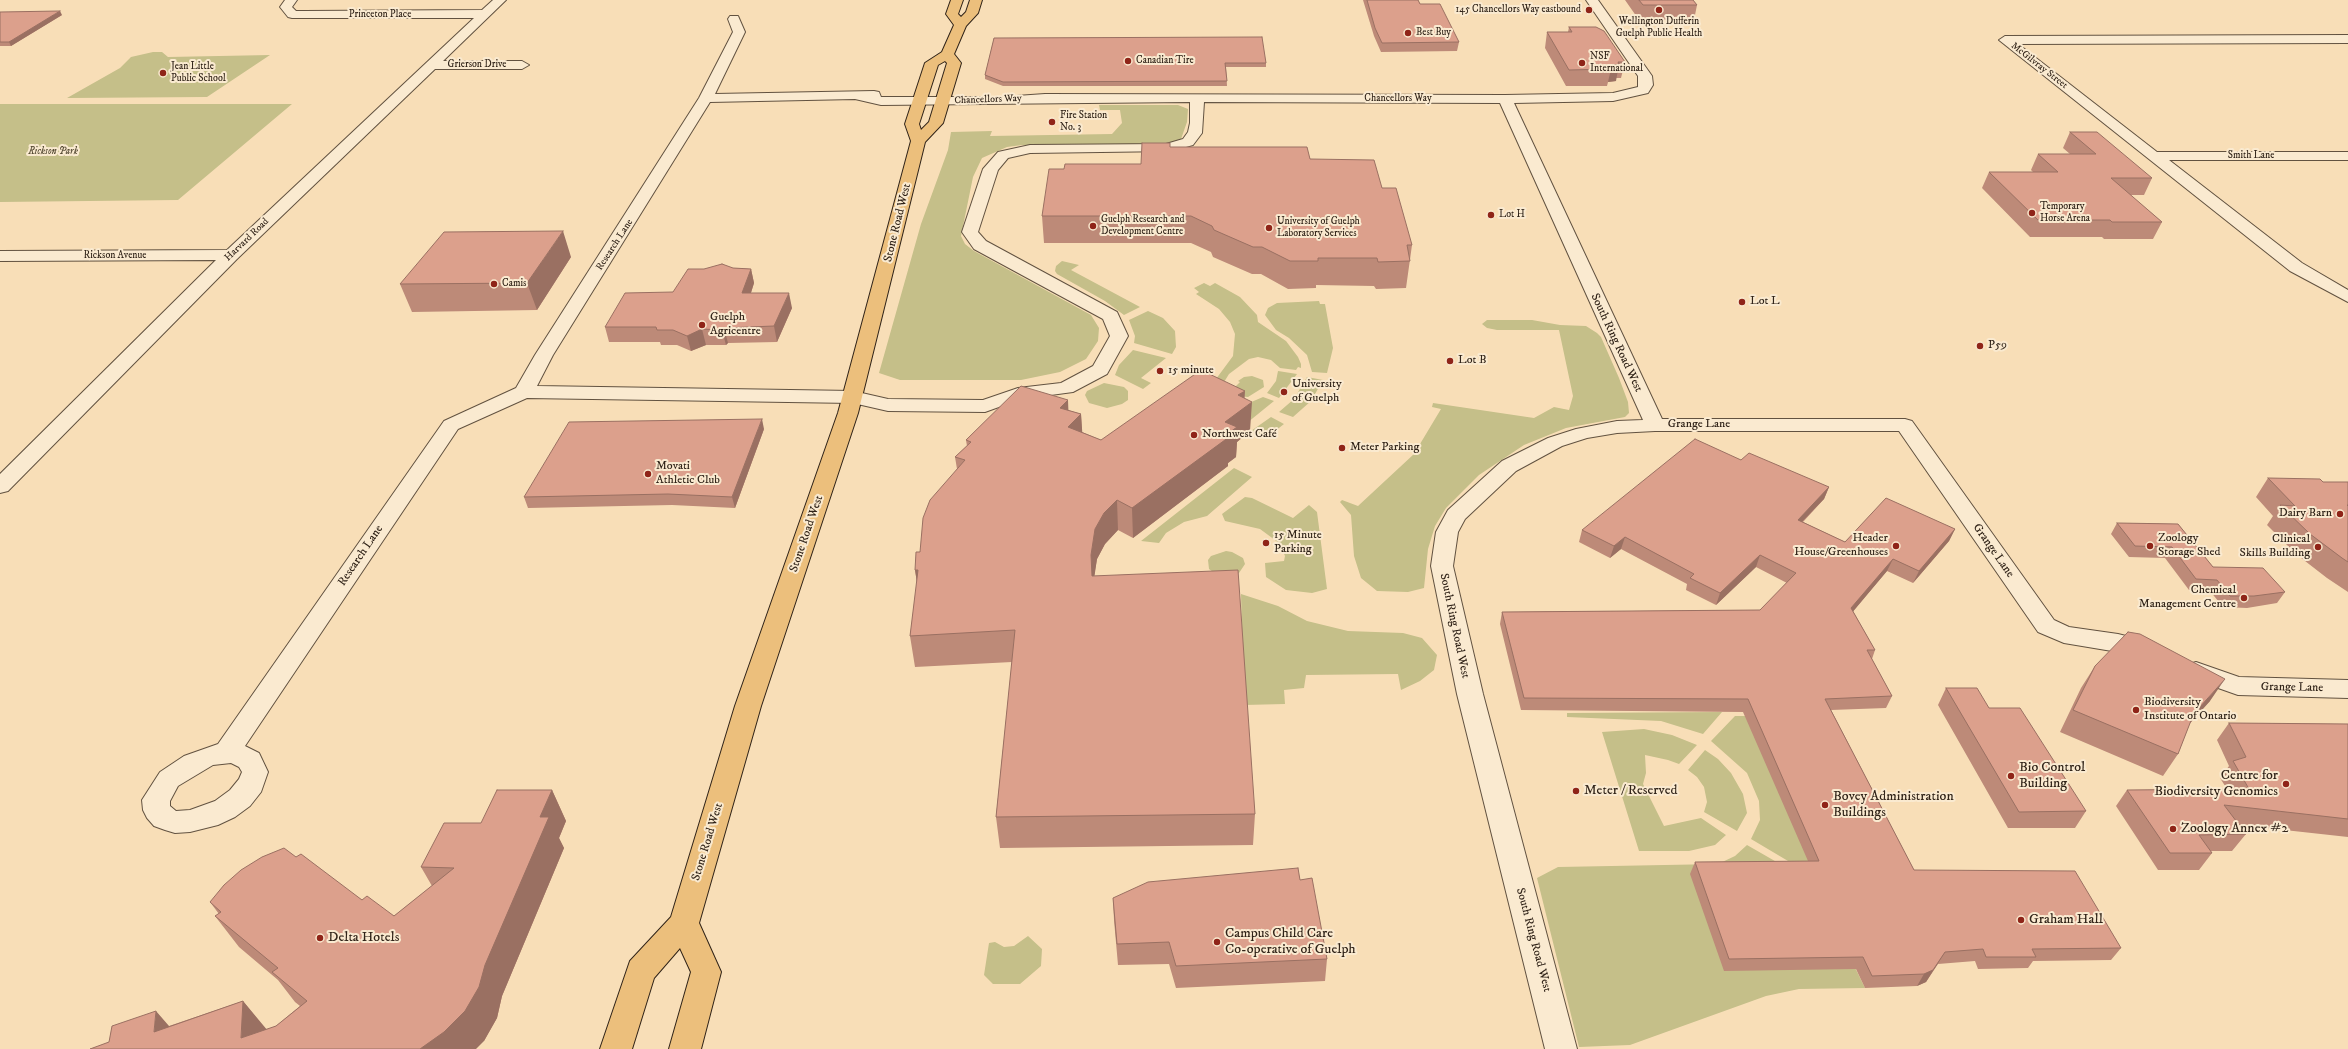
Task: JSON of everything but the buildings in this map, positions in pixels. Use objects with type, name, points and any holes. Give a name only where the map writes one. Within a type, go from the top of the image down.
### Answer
[{"type":"main road","points":[[957,0],[952,14],[960,25]]},
{"type":"main road","points":[[947,54],[960,25],[972,13],[976,0]]},
{"type":"main road","name":"Stone Road West","points":[[616,1049],[641,971],[684,923],[748,706],[852,397],[918,142],[936,123],[932,98],[932,63],[947,54],[954,63],[932,98],[912,124],[918,142]]},
{"type":"main road","points":[[684,923],[706,972],[685,1049]]},
{"type":"street","name":"Princeton Place","points":[[291,0],[286,7],[292,14],[304,15],[485,14]]},
{"type":"street","name":"Harvard Road","points":[[0,486],[231,255],[500,0]]},
{"type":"street","name":"Chancellors Way","points":[[932,98],[1002,101],[1044,98],[1197,99],[1613,97],[1644,90],[1646,85],[1645,76],[1592,0]]},
{"type":"street","name":"Research Lane","points":[[524,392],[544,355],[706,98],[739,32],[734,19]]},
{"type":"street","name":"McGilvray Street","points":[[2348,39],[2005,40],[2296,267],[2348,297]]},
{"type":"street","name":"Grierson Drive","points":[[433,65],[522,65]]},
{"type":"street","points":[[706,98],[860,97],[882,101],[932,98]]},
{"type":"street","name":"South Ring Road West","points":[[1505,98],[1655,425],[1631,426],[1589,432],[1555,442],[1524,457],[1501,472],[1456,515],[1447,532],[1443,546],[1442,566],[1449,608],[1561,1049]]},
{"type":"street","name":"Research Lane","points":[[226,753],[452,425],[524,392],[852,397],[888,406],[985,406],[1018,394],[1066,388],[1100,370],[1119,336],[1111,316],[980,245],[970,232],[991,169],[1003,155],[1030,149],[1167,148],[1188,142],[1195,133],[1197,123],[1197,99]]},
{"type":"street","name":"Smith Lane","points":[[2154,156],[2348,156]]},
{"type":"street","name":"Rickson Avenue","points":[[0,256],[231,255]]},
{"type":"street","name":"Grange Lane","points":[[1655,425],[1905,425],[2046,626],[2064,635],[2139,648],[2221,682],[2238,686],[2348,689]]},
{"type":"green space","points":[[153,52],[162,52],[168,57],[270,55],[207,97],[67,98],[120,68],[131,57]]},
{"type":"green space","name":"Rickson Park","points":[[0,104],[292,104],[178,200],[0,202]]},
{"type":"green space","points":[[1099,105],[1178,105],[1188,109],[1187,122],[1181,139],[1166,144],[1022,145],[1007,147],[982,158],[973,177],[961,236],[965,244],[974,251],[1091,315],[1099,328],[1098,341],[1086,359],[1060,372],[1021,380],[900,380],[879,373],[921,224],[948,150],[951,132],[992,131],[990,136],[1112,134],[1122,123],[1120,110],[1100,110]]},
{"type":"green space","points":[[1062,261],[1079,265],[1071,270],[1140,307],[1124,315],[1105,301],[1057,274],[1055,271],[1056,266]]},
{"type":"green space","points":[[1204,283],[1210,286],[1215,283],[1240,297],[1257,315],[1258,322],[1286,341],[1298,357],[1301,364],[1301,368],[1298,367],[1296,370],[1280,368],[1271,360],[1258,357],[1249,359],[1229,374],[1221,387],[1249,403],[1263,397],[1274,401],[1242,427],[1216,379],[1233,356],[1235,334],[1230,322],[1219,309],[1196,294],[1199,292],[1194,288]]},
{"type":"green space","points":[[1319,301],[1320,304],[1325,304],[1333,348],[1327,373],[1312,372],[1307,355],[1289,338],[1276,330],[1265,315],[1268,308],[1277,303]]},
{"type":"green space","points":[[1148,311],[1163,318],[1175,331],[1176,347],[1172,354],[1134,343],[1135,336],[1129,320]]},
{"type":"green space","points":[[1487,320],[1532,320],[1560,325],[1586,326],[1597,333],[1601,337],[1619,378],[1628,402],[1629,413],[1625,417],[1566,428],[1524,445],[1479,475],[1446,508],[1435,526],[1428,549],[1424,588],[1408,592],[1377,591],[1361,578],[1354,556],[1351,515],[1340,502],[1342,500],[1358,506],[1414,454],[1441,409],[1432,407],[1433,403],[1534,418],[1554,407],[1569,410],[1573,396],[1559,330],[1497,330],[1487,328],[1482,324]]},
{"type":"green space","points":[[1133,350],[1166,358],[1141,378],[1151,383],[1143,389],[1115,375],[1119,365]]},
{"type":"green space","points":[[1278,371],[1297,374],[1279,398],[1267,393],[1276,381]]},
{"type":"green space","points":[[1252,376],[1263,380],[1264,387],[1248,397],[1238,396],[1235,387],[1240,382],[1238,381],[1244,377]]},
{"type":"green space","points":[[1307,377],[1323,380],[1311,401],[1293,417],[1279,412],[1294,399]]},
{"type":"green space","points":[[1104,383],[1124,387],[1128,391],[1128,400],[1122,404],[1107,408],[1089,403],[1085,395],[1087,391]]},
{"type":"green space","points":[[1271,417],[1284,424],[1265,439],[1251,431]]},
{"type":"green space","points":[[1234,468],[1252,477],[1207,516],[1184,522],[1166,533],[1159,543],[1141,541]]},
{"type":"green space","points":[[1245,497],[1252,498],[1293,518],[1309,505],[1317,512],[1327,589],[1312,593],[1286,590],[1266,577],[1265,563],[1284,561],[1285,556],[1279,543],[1260,529],[1225,521],[1222,514]]},
{"type":"green space","points":[[1226,551],[1232,552],[1243,558],[1245,564],[1239,573],[1233,576],[1213,572],[1209,569],[1208,560],[1211,556]]},
{"type":"green space","points":[[1241,594],[1278,606],[1307,621],[1348,631],[1403,633],[1422,638],[1437,655],[1434,670],[1420,681],[1401,690],[1398,674],[1306,675],[1304,688],[1284,690],[1285,704],[1244,705]]},
{"type":"green space","points":[[1722,712],[1703,734],[1661,721],[1567,717],[1567,713]]},
{"type":"green space","points":[[1735,716],[1777,716],[1815,877],[1751,839],[1760,820],[1759,801],[1747,773],[1711,741]]},
{"type":"green space","points":[[1644,729],[1672,735],[1697,745],[1679,764],[1645,755],[1646,773],[1643,784],[1664,826],[1701,818],[1726,835],[1715,845],[1689,851],[1639,851],[1602,732]]},
{"type":"green space","points":[[1705,750],[1718,759],[1731,773],[1743,794],[1747,813],[1737,831],[1704,812],[1707,802],[1704,787],[1697,777],[1688,770]]},
{"type":"green space","points":[[1747,845],[1808,880],[1836,929],[1865,988],[1799,989],[1766,996],[1630,1045],[1579,1047],[1537,878],[1558,867],[1718,864],[1735,856]]},
{"type":"green space","points":[[1028,936],[1042,949],[1041,966],[1020,984],[993,984],[984,975],[989,943],[995,942],[1004,947],[1014,946]]},
{"type":"place","name":"145 Chancellors Way eastbound","points":[[1589,10]]},
{"type":"place","name":"Wellington Dufferin Guelph Public Health","points":[[1659,10]]},
{"type":"place","name":"Best Buy","points":[[1408,33]]},
{"type":"place","name":"Canadian Tire","points":[[1128,61]]},
{"type":"place","name":"NSF International","points":[[1582,63]]},
{"type":"place","name":"Jean Little Public School","points":[[163,73]]},
{"type":"place","name":"Fire Station No. 3","points":[[1052,122]]},
{"type":"place","name":"Temporary Horse Arena","points":[[2032,213]]},
{"type":"place","name":"Lot H","points":[[1491,215]]},
{"type":"place","name":"Guelph Research and Development Centre","points":[[1093,226]]},
{"type":"place","name":"University of Guelph Laboratory Services","points":[[1269,228]]},
{"type":"place","name":"Camis","points":[[494,284]]},
{"type":"place","name":"Lot L","points":[[1742,302]]},
{"type":"place","name":"Guelph Agricentre","points":[[702,325]]},
{"type":"place","name":"P59","points":[[1980,346]]},
{"type":"place","name":"Lot B","points":[[1450,361]]},
{"type":"place","name":"15 minute","points":[[1160,371]]},
{"type":"place","name":"University of Guelph","points":[[1284,392]]},
{"type":"place","name":"Northwest Café","points":[[1194,435]]},
{"type":"place","name":"Meter Parking","points":[[1342,448]]},
{"type":"place","name":"Movati Athletic Club","points":[[648,474]]},
{"type":"place","name":"Dairy Barn","points":[[2340,514]]},
{"type":"place","name":"15 Minute Parking","points":[[1266,543]]},
{"type":"place","name":"Header House/Greenhouses","points":[[1896,546]]},
{"type":"place","name":"Zoology Storage Shed","points":[[2150,546]]},
{"type":"place","name":"Clinical Skills Building","points":[[2318,547]]},
{"type":"place","name":"Chemical Management Centre","points":[[2244,598]]},
{"type":"place","name":"Biodiversity Institute of Ontario","points":[[2136,710]]},
{"type":"place","name":"Bio Control Building","points":[[2011,776]]},
{"type":"place","name":"Centre for Biodiversity Genomics","points":[[2286,784]]},
{"type":"place","name":"Meter / Reserved","points":[[1576,791]]},
{"type":"place","name":"Bovey Administration Buildings","points":[[1825,805]]},
{"type":"place","name":"Zoology Annex #2","points":[[2173,829]]},
{"type":"place","name":"Graham Hall","points":[[2021,920]]},
{"type":"place","name":"Delta Hotels","points":[[320,938]]},
{"type":"place","name":"Campus Child Care Co-operative of Guelph","points":[[1217,942]]}]
